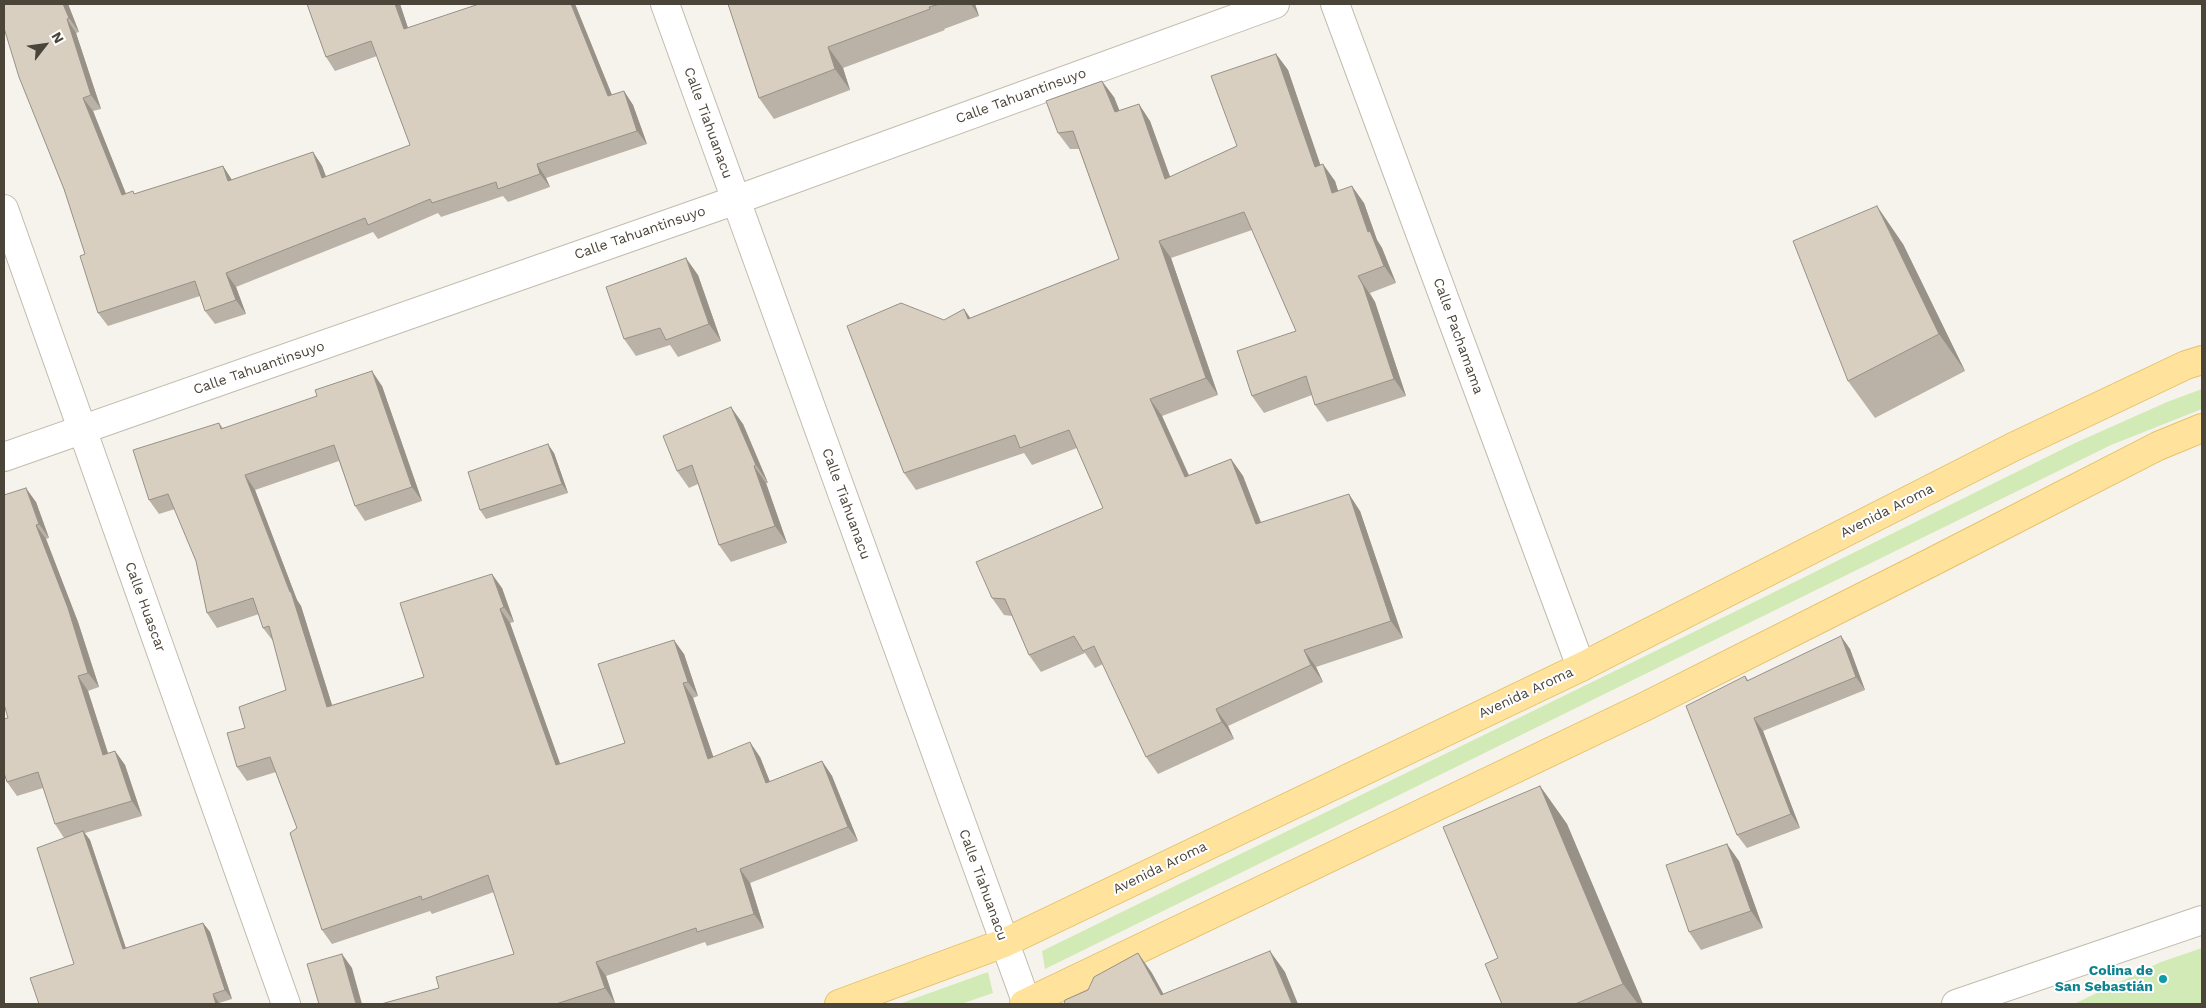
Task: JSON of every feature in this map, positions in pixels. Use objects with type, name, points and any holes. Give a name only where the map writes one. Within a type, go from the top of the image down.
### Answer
[{"type":"main road","name":"Avenida Aroma","points":[[839,1004],[1004,943],[1580,668],[2013,447],[2178,369],[2202,360]]},
{"type":"main road","points":[[1026,1004],[1644,707],[1930,564],[2158,446],[2202,428]]},
{"type":"street","name":"Calle Tiahuanacu","points":[[665,4],[1026,1004]]},
{"type":"street","name":"Calle Tahuantinsuyo","points":[[4,457],[736,200],[1275,4]]},
{"type":"street","name":"Calle Pachamama","points":[[1335,4],[1580,668]]},
{"type":"street","name":"Calle Huascar","points":[[4,209],[286,1004]]},
{"type":"street","points":[[1956,1004],[2202,920]]},
{"type":"green space","points":[[2202,389],[2202,409],[2111,445],[1045,969],[1042,951],[2075,443],[2167,402]]},
{"type":"green space","name":"Colina de San Sebastián","points":[[2202,948],[2202,1004],[2074,1004],[2161,962]]},
{"type":"green space","points":[[988,972],[993,993],[961,1004],[899,1004]]},
{"type":"building","points":[[4,4],[63,4],[69,18],[67,19],[91,95],[83,98],[122,195],[133,191],[134,194],[223,166],[228,181],[313,152],[322,178],[410,145],[371,41],[326,57],[307,4],[395,4],[404,29],[479,4],[571,4],[608,96],[624,91],[637,131],[537,164],[540,174],[498,189],[496,182],[432,203],[430,199],[368,225],[365,218],[226,273],[236,300],[205,311],[195,281],[98,313],[80,256],[85,254],[64,189],[19,77],[4,28]]},
{"type":"building","points":[[728,4],[940,4],[828,47],[835,69],[759,98]]},
{"type":"building","points":[[1276,54],[1315,167],[1323,164],[1332,193],[1352,186],[1368,232],[1370,231],[1384,266],[1358,276],[1363,285],[1394,379],[1315,405],[1306,376],[1252,396],[1237,351],[1296,331],[1244,212],[1159,241],[1206,378],[1150,399],[1185,477],[1231,459],[1256,524],[1349,494],[1391,621],[1304,650],[1311,665],[1216,709],[1222,722],[1146,757],[1094,646],[1083,651],[1074,636],[1029,655],[1005,599],[992,598],[976,562],[1103,508],[1069,430],[1020,448],[1015,435],[904,473],[847,326],[901,303],[944,320],[964,309],[968,319],[1119,259],[1073,131],[1058,133],[1046,101],[1102,81],[1115,112],[1139,104],[1165,179],[1237,146],[1211,76]]},
{"type":"building","points":[[1877,206],[1939,334],[1848,381],[1793,241]]},
{"type":"building","points":[[686,258],[709,324],[666,340],[660,328],[624,339],[606,287]]},
{"type":"building","points":[[372,371],[412,487],[355,506],[334,445],[245,475],[291,592],[327,707],[424,677],[400,603],[492,574],[504,607],[500,609],[556,765],[625,743],[598,664],[674,640],[688,682],[683,683],[708,759],[750,742],[766,783],[822,761],[848,827],[740,869],[754,914],[697,932],[696,928],[596,962],[605,988],[556,1004],[381,1004],[439,988],[436,977],[514,954],[488,875],[422,900],[421,896],[322,930],[290,833],[297,828],[270,757],[237,767],[227,733],[245,728],[239,707],[286,690],[269,626],[263,628],[253,598],[207,613],[196,561],[168,494],[149,500],[133,450],[219,423],[221,429],[317,396],[315,390]]},
{"type":"building","points":[[731,407],[756,465],[754,466],[775,526],[719,545],[692,465],[677,471],[663,436]]},
{"type":"building","points":[[548,444],[562,484],[480,510],[468,472]]},
{"type":"building","points":[[26,488],[39,524],[36,525],[68,608],[88,673],[78,676],[103,755],[115,751],[132,801],[55,824],[38,772],[7,782],[4,773],[4,719],[8,718],[4,704],[4,495]]},
{"type":"building","points":[[1841,636],[1856,677],[1754,718],[1791,814],[1737,835],[1686,706],[1745,676],[1747,681]]},
{"type":"building","points":[[1540,786],[1623,984],[1575,1004],[1502,1004],[1485,964],[1498,958],[1443,827]]},
{"type":"building","points":[[83,831],[123,949],[203,923],[225,990],[213,994],[216,1004],[39,1004],[30,978],[74,964],[37,848]]},
{"type":"building","points":[[1727,844],[1751,911],[1689,932],[1666,865]]},
{"type":"building","points":[[1270,951],[1292,1004],[1064,1004],[1065,1000],[1088,990],[1094,977],[1138,953],[1161,995]]},
{"type":"building","points":[[342,954],[356,1004],[319,1004],[307,964]]},
{"type":"place","name":"Colina de San Sebastián","points":[[2163,979]]}]
